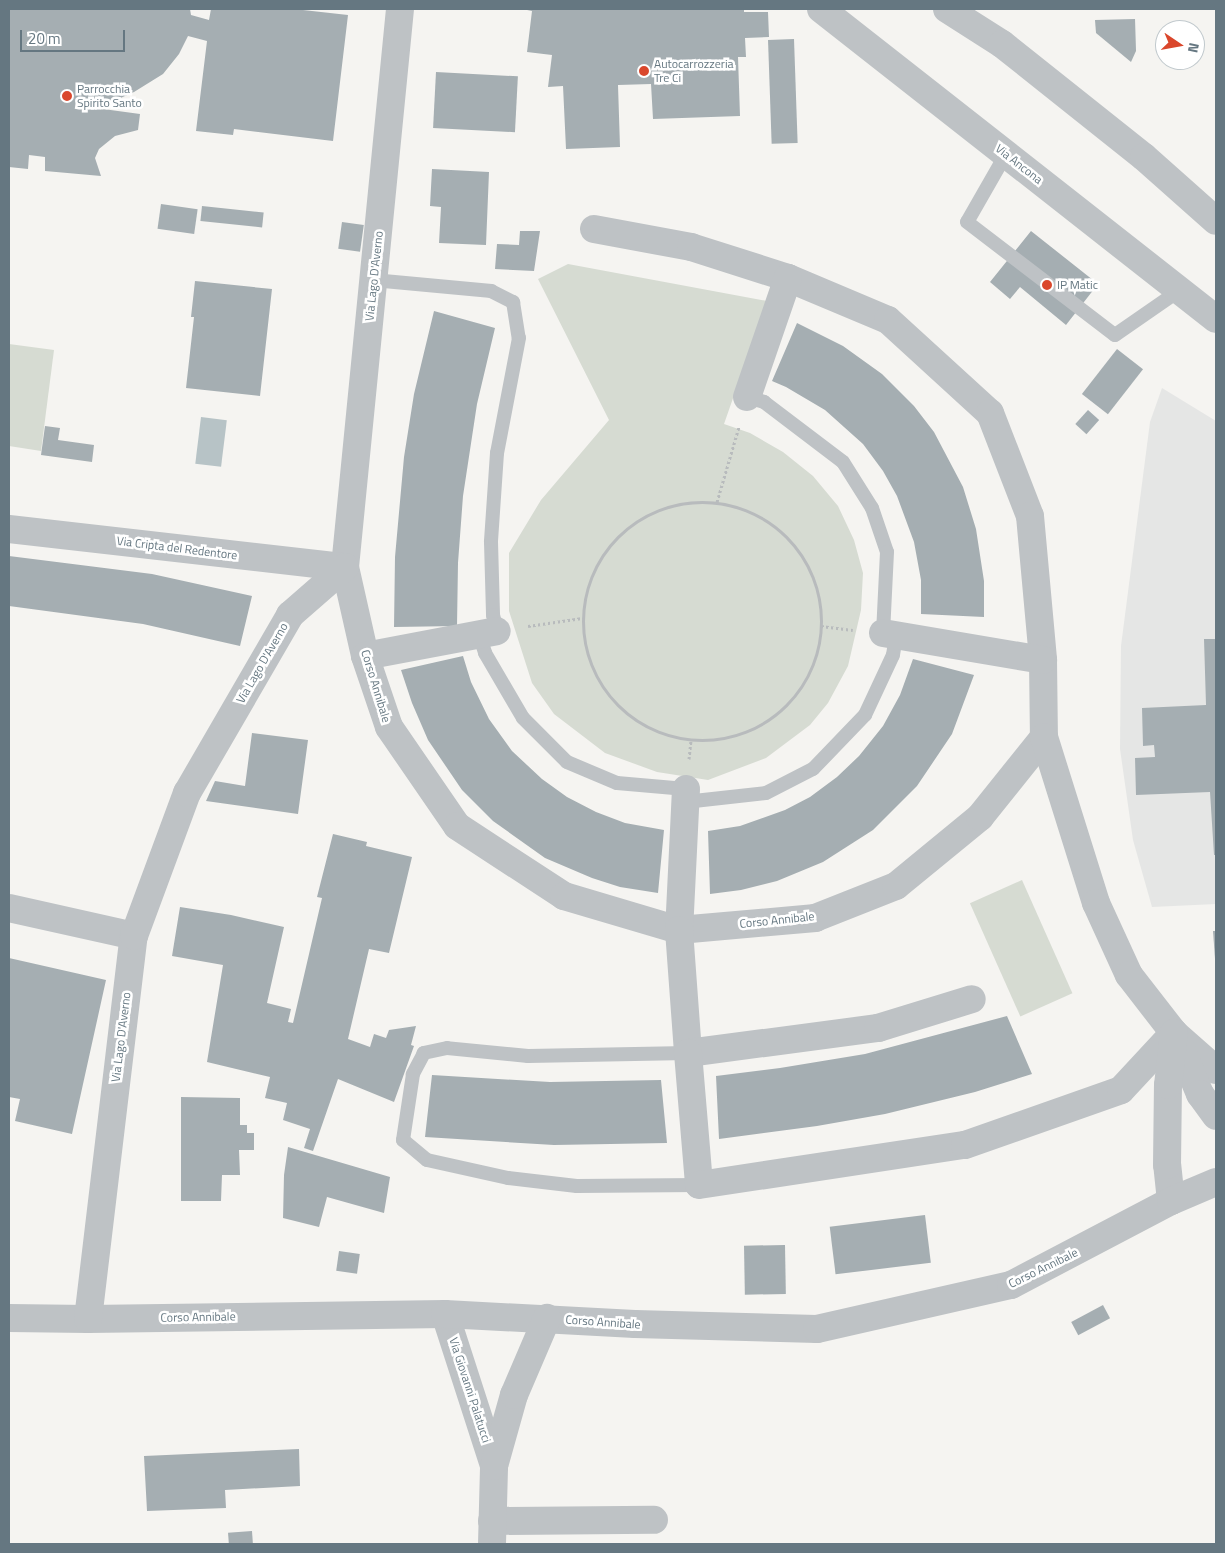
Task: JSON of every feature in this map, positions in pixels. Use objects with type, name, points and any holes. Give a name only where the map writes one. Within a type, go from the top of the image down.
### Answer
[{"type":"street","name":"Via Lago D'Averno","points":[[88,1319],[134,936],[187,793],[290,615],[345,567],[400,9]]},
{"type":"street","name":"Via Ancona","points":[[822,9],[1216,319]]},
{"type":"street","points":[[947,9],[1002,44],[1144,157],[1216,221]]},
{"type":"street","points":[[594,229],[690,247],[788,278],[888,320],[990,413],[1030,516],[1043,660],[1044,737],[1096,903],[1129,976],[1174,1033],[1216,1070]]},
{"type":"street","points":[[747,397],[788,278]]},
{"type":"street","name":"Via Cripta del Redentore","points":[[9,529],[345,567]]},
{"type":"street","name":"Corso Annibale","points":[[345,567],[365,656],[389,727],[457,826],[564,896],[679,930],[815,918],[896,886],[980,817],[1044,737]]},
{"type":"street","points":[[365,656],[488,633]]},
{"type":"street","points":[[889,634],[1043,660]]},
{"type":"street","points":[[686,796],[679,930],[699,1185],[965,1145],[1121,1090],[1174,1033]]},
{"type":"street","points":[[9,908],[134,936]]},
{"type":"street","points":[[688,1053],[878,1028],[972,999]]},
{"type":"street","points":[[1174,1033],[1216,1054]]},
{"type":"street","points":[[1174,1033],[1200,1094],[1216,1116]]},
{"type":"street","points":[[1171,1201],[1167,1155],[1168,1085],[1174,1033]]},
{"type":"street","name":"Corso Annibale","points":[[9,1318],[88,1319],[445,1314],[635,1324],[818,1329],[1011,1285],[1171,1201],[1216,1182]]},
{"type":"street","name":"Via Giovanni Palatucci","points":[[445,1314],[494,1466]]},
{"type":"street","name":"Via Giovanni Palatucci","points":[[492,1533],[494,1466],[514,1395],[547,1318]]},
{"type":"street","points":[[492,1533],[654,1520]]},
{"type":"lane","points":[[1006,154],[967,222],[1115,335],[1180,290]]},
{"type":"lane","points":[[374,280],[491,291],[513,302],[519,338],[497,453],[491,542],[493,616],[484,653],[523,718],[567,762],[618,783],[686,796],[766,793],[813,769],[865,715],[893,655],[889,634],[887,552],[872,508],[843,462],[764,402],[747,397]]},
{"type":"lane","points":[[688,1053],[528,1056],[447,1048],[424,1053],[413,1074],[403,1140],[427,1160],[508,1178],[577,1186],[699,1185]]},
{"type":"path","points":[[717,502],[747,397]]},
{"type":"path","points":[[717,502],[751,511],[781,531],[804,558],[817,591],[821,626],[813,664],[794,697],[764,722],[729,737],[691,740],[656,732],[625,713],[601,686],[586,654],[582,618],[590,578],[610,544],[640,518],[677,503],[717,502]]},
{"type":"path","points":[[488,633],[582,618]]},
{"type":"shaded area","points":[[568,264],[767,301],[724,424],[750,433],[783,452],[813,476],[838,506],[854,540],[863,573],[861,610],[848,666],[828,703],[810,725],[766,758],[708,780],[657,772],[605,753],[554,714],[532,683],[509,611],[509,553],[541,500],[609,420],[538,279]]},
{"type":"shaded area","points":[[9,344],[54,350],[41,451],[9,446]]},
{"type":"shaded area","points":[[1162,388],[1216,421],[1216,904],[1152,907],[1133,840],[1120,749],[1121,646],[1150,422]]},
{"type":"shaded area","points":[[201,417],[227,420],[221,467],[195,464]]},
{"type":"shaded area","points":[[1022,880],[1072,993],[1020,1016],[970,903]]},
{"type":"building","points":[[9,9],[190,9],[191,15],[209,20],[211,9],[294,9],[348,15],[333,141],[234,129],[233,135],[196,131],[207,41],[188,36],[179,54],[163,74],[134,92],[116,100],[81,106],[140,114],[138,130],[115,136],[99,149],[95,158],[101,176],[45,171],[45,157],[29,155],[28,169],[9,167]]},
{"type":"building","name":"Autocarrozzeria Tre Ci","points":[[522,9],[744,9],[744,12],[768,12],[769,37],[745,38],[746,57],[738,57],[740,116],[653,119],[651,84],[618,85],[620,147],[566,149],[563,86],[548,87],[552,55],[527,52],[532,11]]},
{"type":"building","points":[[1135,19],[1136,51],[1131,62],[1096,33],[1095,20]]},
{"type":"building","points":[[794,39],[798,143],[772,144],[768,40]]},
{"type":"building","points":[[436,72],[518,76],[515,132],[433,128]]},
{"type":"building","points":[[432,169],[489,172],[486,245],[439,243],[441,207],[430,206]]},
{"type":"building","points":[[161,204],[198,209],[194,234],[158,229]]},
{"type":"building","points":[[202,206],[264,212],[262,227],[200,221]]},
{"type":"building","points":[[342,222],[364,225],[360,252],[338,249]]},
{"type":"building","points":[[520,231],[540,231],[534,271],[495,269],[497,244],[519,245]]},
{"type":"building","points":[[1031,231],[1098,284],[1066,325],[1020,287],[1010,299],[990,282]]},
{"type":"building","points":[[195,281],[272,289],[260,396],[186,388],[194,317],[191,317]]},
{"type":"building","points":[[434,311],[495,328],[477,404],[463,496],[458,563],[457,626],[394,627],[395,557],[404,457],[414,394]]},
{"type":"building","points":[[797,323],[843,346],[882,374],[914,406],[934,432],[963,487],[976,529],[984,581],[984,617],[921,614],[921,580],[914,542],[897,496],[883,471],[863,444],[825,410],[772,381]]},
{"type":"building","points":[[1117,349],[1143,369],[1108,414],[1082,394]]},
{"type":"building","points":[[1088,410],[1099,420],[1086,434],[1075,424]]},
{"type":"building","points":[[45,426],[60,428],[58,440],[94,445],[92,462],[41,455]]},
{"type":"building","points":[[9,556],[152,574],[252,596],[240,646],[143,624],[9,606]]},
{"type":"building","points":[[1204,639],[1216,639],[1216,855],[1214,855],[1210,792],[1136,795],[1135,758],[1155,757],[1154,745],[1143,746],[1142,708],[1206,705]]},
{"type":"building","points":[[463,656],[471,682],[489,719],[512,751],[542,779],[567,797],[596,812],[625,823],[664,830],[658,893],[620,887],[592,878],[545,858],[493,821],[462,790],[428,740],[412,703],[401,670]]},
{"type":"building","points":[[913,659],[974,675],[952,734],[917,786],[873,830],[823,862],[777,881],[741,890],[710,894],[708,831],[740,826],[785,810],[810,797],[837,777],[859,756],[883,726],[900,695]]},
{"type":"building","points":[[252,733],[308,740],[298,814],[206,801],[215,781],[245,786]]},
{"type":"building","points":[[333,834],[367,842],[366,846],[412,857],[389,953],[369,949],[348,1039],[370,1047],[374,1034],[386,1038],[389,1030],[416,1026],[411,1045],[414,1046],[394,1102],[338,1079],[313,1151],[304,1148],[310,1129],[283,1120],[287,1103],[265,1098],[270,1077],[207,1062],[223,965],[172,956],[180,907],[231,915],[284,927],[267,1003],[291,1009],[288,1022],[293,1023],[322,898],[317,897]]},
{"type":"building","points":[[1213,931],[1216,931],[1216,959],[1215,959]]},
{"type":"building","points":[[9,958],[106,980],[72,1134],[15,1121],[20,1099],[9,1097]]},
{"type":"building","points":[[1007,1016],[1032,1074],[975,1092],[885,1114],[817,1126],[719,1139],[716,1076],[865,1054]]},
{"type":"building","points":[[432,1075],[550,1082],[661,1080],[667,1143],[554,1145],[425,1137]]},
{"type":"building","points":[[181,1097],[240,1098],[240,1125],[247,1125],[247,1133],[254,1133],[254,1150],[239,1150],[240,1175],[222,1175],[221,1201],[181,1201]]},
{"type":"building","points":[[288,1147],[390,1177],[384,1213],[327,1197],[319,1227],[283,1218],[284,1175]]},
{"type":"building","points":[[925,1215],[931,1263],[836,1274],[830,1227]]},
{"type":"building","points":[[785,1245],[786,1294],[745,1295],[744,1246]]},
{"type":"building","points":[[339,1251],[360,1254],[357,1274],[336,1271]]},
{"type":"building","points":[[1103,1305],[1110,1318],[1078,1335],[1071,1322]]},
{"type":"building","points":[[299,1449],[300,1486],[225,1490],[226,1508],[147,1511],[144,1456]]},
{"type":"building","points":[[252,1531],[253,1544],[229,1544],[228,1533]]},
{"type":"place","name":"Autocarrozzeria Tre Ci","points":[[644,71]]},
{"type":"place","name":"Parrocchia Spirito Santo","points":[[67,96]]},
{"type":"place","name":"IP Matic","points":[[1047,285]]}]
